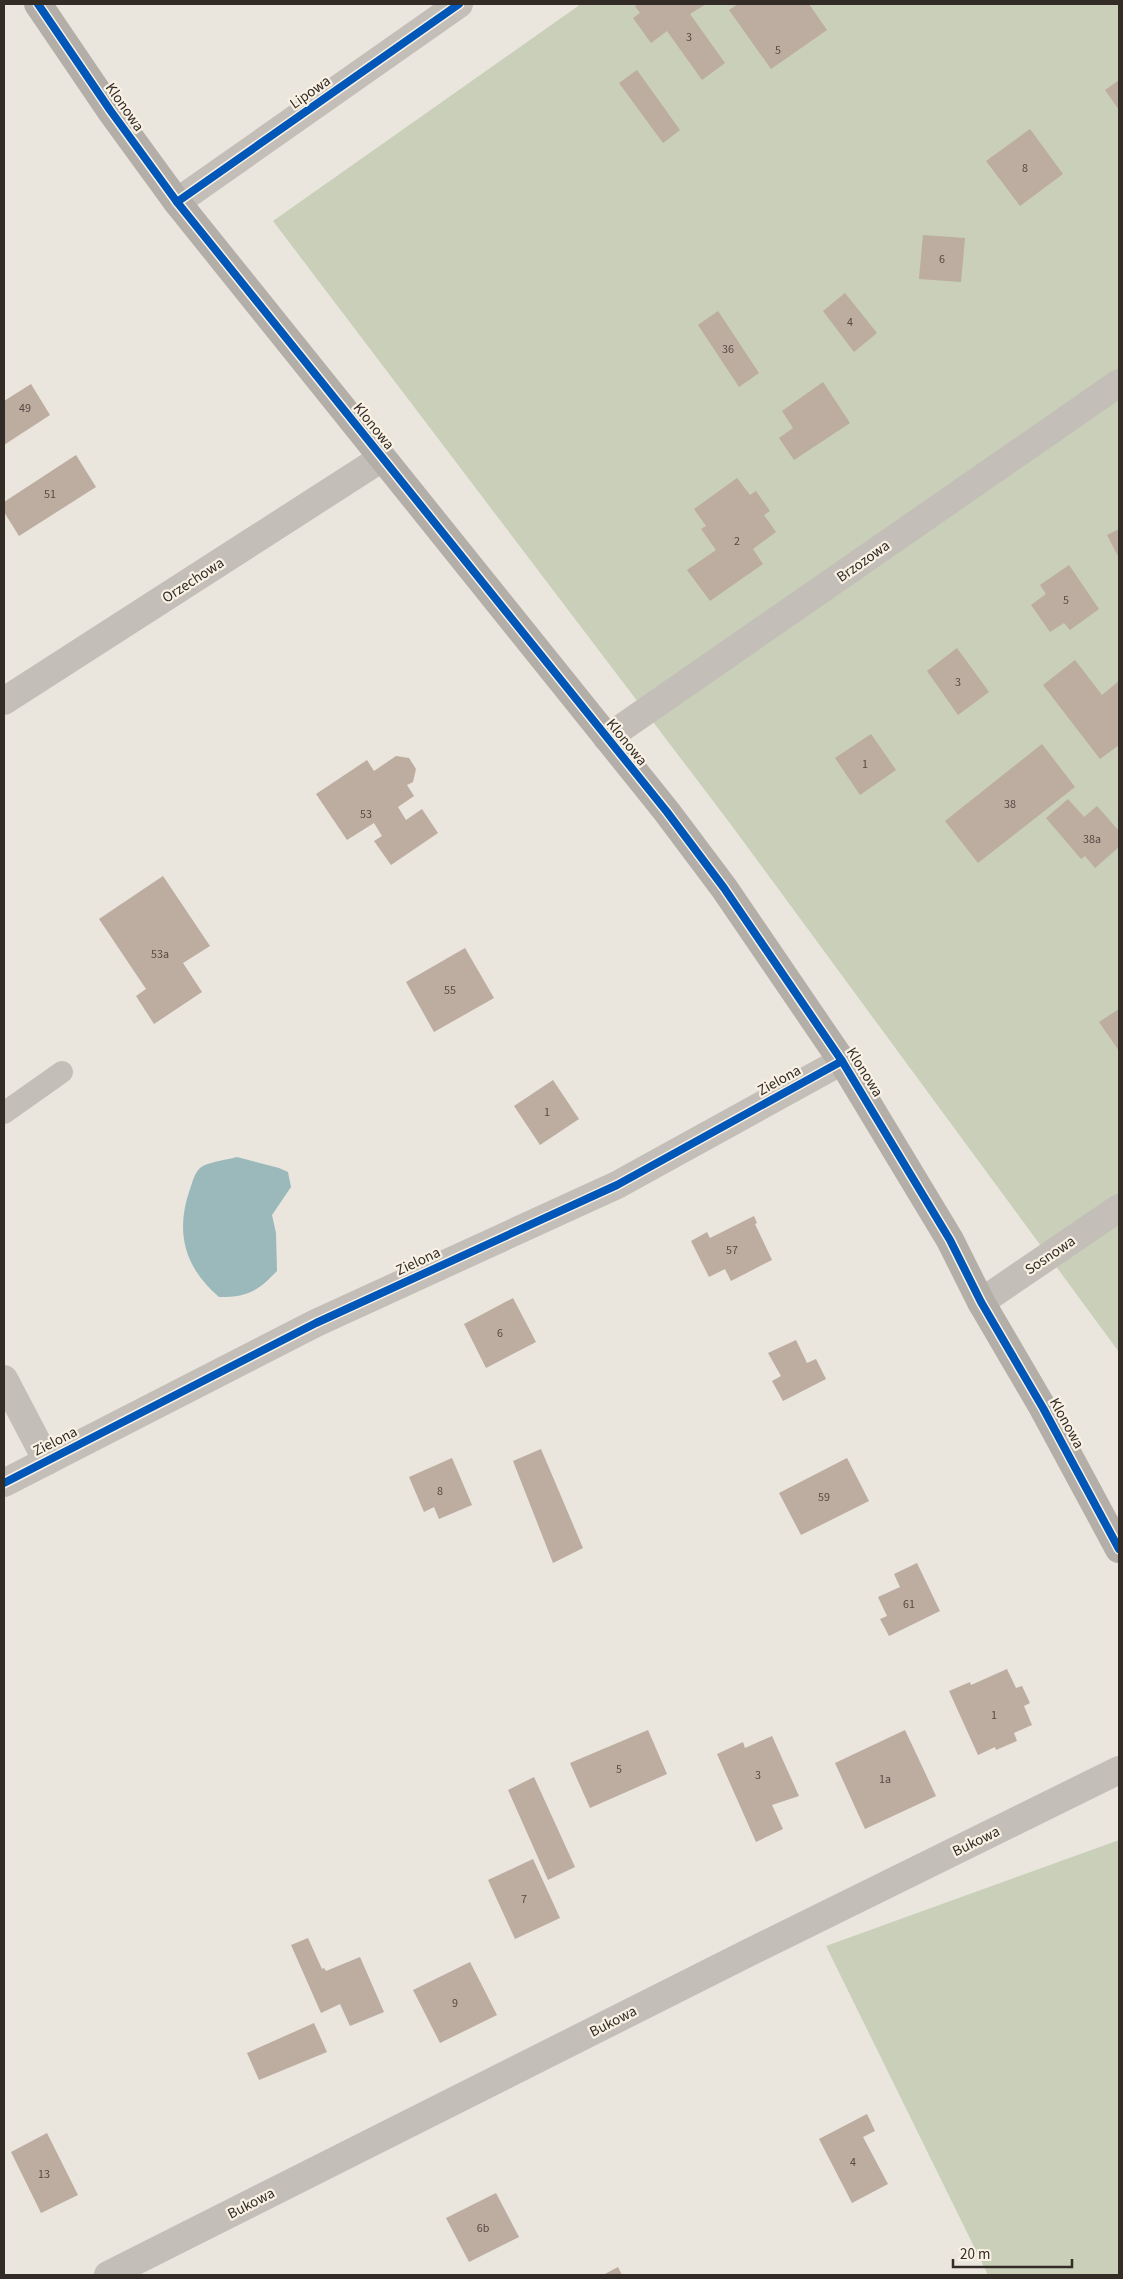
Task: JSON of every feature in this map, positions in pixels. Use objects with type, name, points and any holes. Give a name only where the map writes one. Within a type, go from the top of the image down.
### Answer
[{"type":"street","name":"Klonowa","points":[[38,4],[110,110],[177,202],[607,738],[724,888],[842,1061],[950,1240],[981,1302],[1043,1408],[1119,1549]]},
{"type":"street","name":"Lipowa","points":[[177,202],[459,4]]},
{"type":"street","name":"Brzozowa","points":[[607,738],[1119,383]]},
{"type":"street","name":"Orzechowa","points":[[4,701],[382,458]]},
{"type":"street","name":"Zielona","points":[[4,1483],[316,1323],[617,1185],[842,1061]]},
{"type":"street","name":"Sosnowa","points":[[981,1302],[1119,1208]]},
{"type":"street","points":[[4,1379],[47,1461]]},
{"type":"street","name":"Bukowa","points":[[108,2275],[750,1952],[1119,1770]]},
{"type":"lane","points":[[4,1113],[62,1072]]},
{"type":"green space","points":[[581,4],[1119,4],[1119,1352],[729,822],[273,221]]},
{"type":"green space","points":[[1119,1840],[1119,2275],[988,2275],[826,1946]]},
{"type":"water","points":[[237,1157],[288,1172],[291,1187],[272,1215],[276,1233],[277,1271],[251,1292],[237,1296],[219,1297],[207,1286],[190,1261],[183,1234],[183,1220],[190,1189],[198,1170],[207,1164]]},
{"type":"building","points":[[639,4],[706,4],[690,14],[725,63],[702,80],[667,31],[651,43],[633,18],[640,13],[635,6]]},
{"type":"building","points":[[738,4],[809,4],[827,30],[771,69],[729,10]]},
{"type":"building","points":[[637,70],[680,130],[663,143],[619,83]]},
{"type":"building","points":[[1119,80],[1119,110],[1105,90]]},
{"type":"building","points":[[1030,129],[1063,174],[1020,206],[986,161]]},
{"type":"building","points":[[923,235],[965,238],[961,282],[919,279]]},
{"type":"building","points":[[845,293],[877,333],[854,352],[823,311]]},
{"type":"building","points":[[718,311],[759,373],[739,387],[698,325]]},
{"type":"building","points":[[823,382],[850,423],[794,460],[779,438],[793,428],[782,411]]},
{"type":"building","points":[[31,384],[50,415],[4,445],[4,401]]},
{"type":"building","points":[[76,455],[96,487],[19,536],[4,512],[4,502]]},
{"type":"building","points":[[737,478],[750,495],[756,491],[770,511],[764,515],[776,532],[753,549],[763,564],[710,601],[687,570],[716,550],[701,529],[706,526],[694,509]]},
{"type":"building","points":[[1119,529],[1119,558],[1107,535]]},
{"type":"building","points":[[1069,565],[1099,609],[1070,630],[1064,623],[1050,632],[1031,605],[1046,594],[1040,585]]},
{"type":"building","points":[[957,648],[989,692],[958,715],[927,671]]},
{"type":"building","points":[[1075,660],[1102,695],[1119,681],[1119,745],[1100,759],[1043,685]]},
{"type":"building","points":[[871,734],[896,770],[860,795],[835,758]]},
{"type":"building","points":[[1042,744],[1075,787],[978,863],[945,821]]},
{"type":"building","points":[[396,756],[409,758],[416,769],[413,782],[407,785],[414,796],[398,807],[406,820],[422,809],[438,833],[391,865],[374,841],[382,836],[374,823],[347,840],[316,794],[367,760],[374,771]]},
{"type":"building","points":[[1068,799],[1084,817],[1097,806],[1119,831],[1119,847],[1095,868],[1085,856],[1081,859],[1046,818]]},
{"type":"building","points":[[163,876],[210,946],[183,963],[202,992],[154,1024],[136,996],[146,989],[99,919]]},
{"type":"building","points":[[465,948],[494,998],[434,1032],[406,982]]},
{"type":"building","points":[[1119,1009],[1119,1051],[1099,1022]]},
{"type":"building","points":[[553,1080],[579,1119],[540,1145],[514,1106]]},
{"type":"building","points":[[754,1216],[757,1223],[755,1224],[772,1260],[731,1281],[725,1269],[709,1277],[691,1241],[707,1232],[710,1238]]},
{"type":"building","points":[[513,1298],[536,1342],[486,1368],[464,1324]]},
{"type":"building","points":[[796,1340],[807,1363],[816,1359],[826,1379],[783,1401],[772,1381],[781,1376],[768,1353]]},
{"type":"building","points":[[541,1449],[583,1548],[553,1563],[513,1461]]},
{"type":"building","points":[[452,1458],[472,1505],[439,1519],[434,1507],[424,1512],[409,1477]]},
{"type":"building","points":[[847,1458],[869,1501],[801,1535],[779,1493]]},
{"type":"building","points":[[917,1563],[940,1611],[889,1636],[880,1619],[887,1616],[878,1597],[900,1587],[894,1574]]},
{"type":"building","points":[[1007,1669],[1016,1688],[1022,1686],[1030,1703],[1024,1706],[1032,1725],[1014,1733],[1017,1741],[996,1750],[995,1747],[978,1755],[949,1691],[970,1682],[971,1685]]},
{"type":"building","points":[[648,1730],[667,1774],[590,1808],[570,1763]]},
{"type":"building","points":[[905,1730],[936,1796],[865,1829],[835,1763]]},
{"type":"building","points":[[772,1736],[799,1796],[772,1805],[783,1829],[756,1842],[717,1754],[743,1742],[745,1748]]},
{"type":"building","points":[[534,1777],[575,1867],[548,1880],[508,1790]]},
{"type":"building","points":[[533,1859],[560,1918],[515,1939],[488,1880]]},
{"type":"building","points":[[308,1938],[322,1969],[324,1968],[326,1971],[360,1957],[384,2012],[350,2026],[340,2004],[321,2013],[291,1945]]},
{"type":"building","points":[[470,1962],[497,2015],[440,2043],[413,1990]]},
{"type":"building","points":[[314,2023],[327,2052],[259,2080],[247,2053]]},
{"type":"building","points":[[867,2114],[875,2131],[863,2137],[888,2184],[852,2203],[819,2139]]},
{"type":"building","points":[[47,2133],[78,2195],[41,2213],[11,2152]]},
{"type":"building","points":[[496,2193],[519,2237],[469,2262],[446,2218]]},
{"type":"building","points":[[618,2267],[622,2275],[603,2275]]},
{"type":"cycle path","points":[[38,4],[110,110],[177,202],[667,812],[724,888],[842,1061],[950,1240],[981,1302],[1043,1408],[1119,1549]]},
{"type":"cycle path","points":[[177,202],[459,4]]},
{"type":"cycle path","points":[[4,1483],[316,1323],[617,1185],[842,1061]]}]
